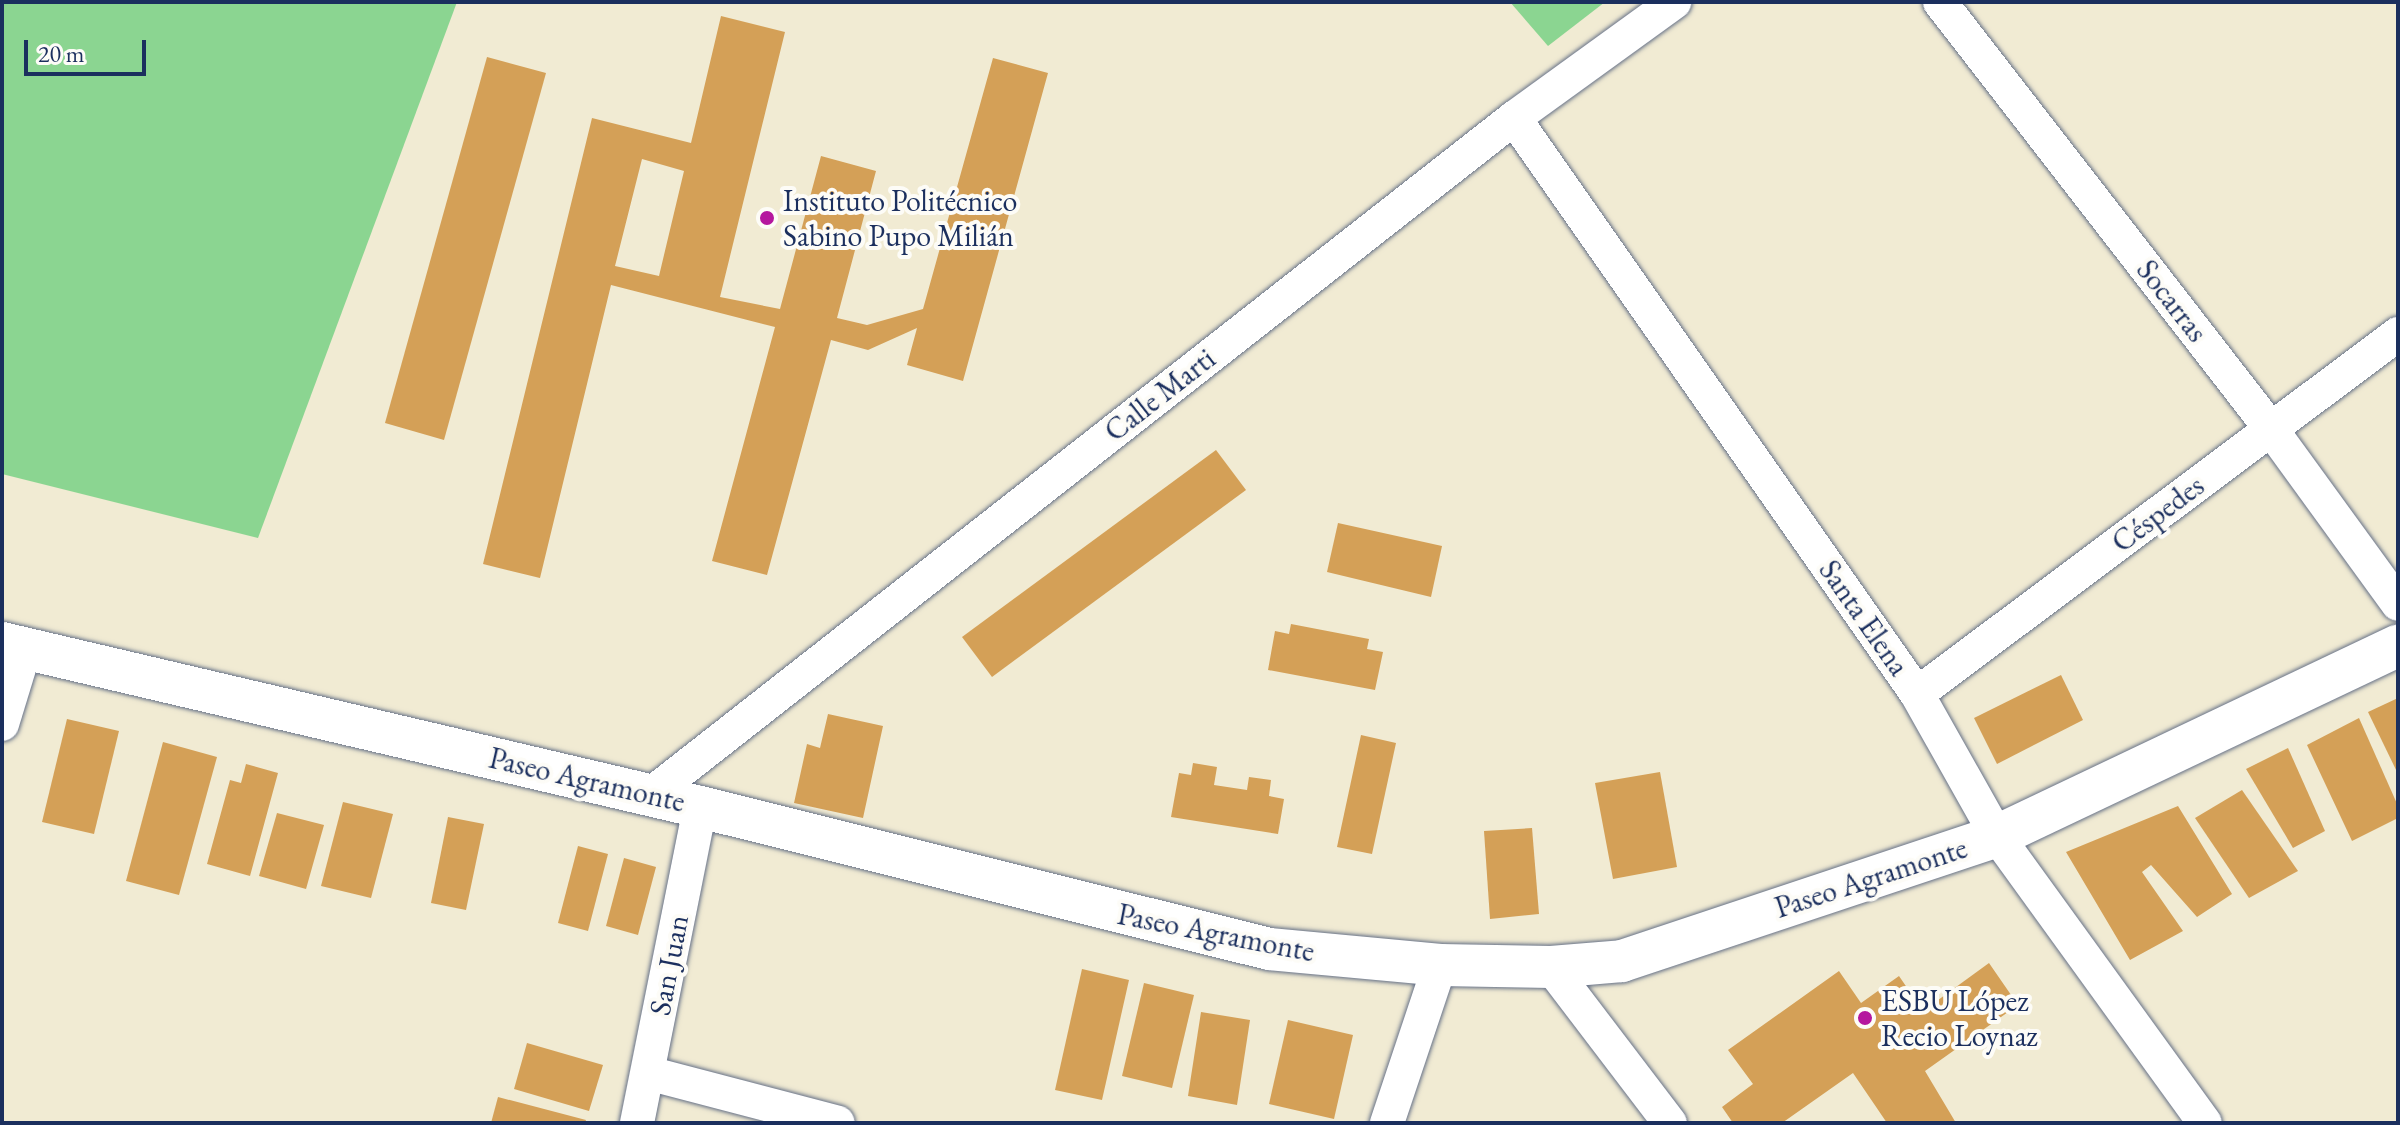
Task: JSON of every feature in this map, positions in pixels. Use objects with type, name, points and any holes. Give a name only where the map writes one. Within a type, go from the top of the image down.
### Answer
[{"type":"street","name":"Calle Marti","points":[[650,795],[1514,118],[1674,2]]},
{"type":"street","name":"Socarras","points":[[1940,2],[2271,429],[2398,604]]},
{"type":"street","name":"Santa Elena","points":[[1514,118],[1917,694],[1997,836],[2205,1123]]},
{"type":"street","name":"Céspedes","points":[[1917,694],[2398,334]]},
{"type":"street","name":"Paseo Agramonte","points":[[14,646],[700,807],[1269,949],[1440,965],[1551,967],[1622,961],[1997,836],[2398,646]]},
{"type":"street","points":[[2,724],[14,646]]},
{"type":"street","name":"San Juan","points":[[637,1123],[700,807]]},
{"type":"street","points":[[1387,1123],[1440,965]]},
{"type":"street","points":[[1551,967],[1670,1123]]},
{"type":"street","points":[[648,1073],[838,1123]]},
{"type":"green space","points":[[2,2],[457,2],[258,538],[2,474]]},
{"type":"green space","points":[[1510,2],[1605,2],[1548,46]]},
{"type":"building","points":[[721,16],[785,32],[720,297],[780,309],[821,156],[876,171],[837,318],[867,325],[923,309],[993,58],[1048,73],[963,381],[907,365],[917,328],[868,350],[831,340],[767,575],[712,561],[775,327],[611,285],[540,578],[483,564],[592,118],[691,143]],"holes":[[[642,159],[684,171],[659,276],[615,266]]]},
{"type":"building","points":[[487,57],[546,73],[444,440],[385,423]]},
{"type":"building","points":[[1216,450],[1246,490],[992,677],[962,637]]},
{"type":"building","points":[[1338,523],[1442,546],[1431,597],[1327,572]]},
{"type":"building","points":[[1291,624],[1369,639],[1367,649],[1383,652],[1375,690],[1268,670],[1275,631],[1289,634]]},
{"type":"building","points":[[2061,675],[2083,720],[1997,764],[1974,718]]},
{"type":"building","points":[[2398,698],[2398,774],[2368,712]]},
{"type":"building","points":[[828,714],[883,726],[863,818],[794,803],[807,744],[820,748]]},
{"type":"building","points":[[2359,718],[2398,806],[2398,818],[2352,841],[2307,745]]},
{"type":"building","points":[[67,719],[119,731],[94,834],[42,822]]},
{"type":"building","points":[[1361,735],[1396,743],[1372,854],[1337,847]]},
{"type":"building","points":[[163,742],[217,757],[179,895],[126,881]]},
{"type":"building","points":[[2288,748],[2325,831],[2293,848],[2246,769]]},
{"type":"building","points":[[1193,763],[1217,767],[1214,785],[1247,790],[1249,777],[1271,780],[1269,796],[1284,799],[1278,834],[1171,817],[1179,773],[1191,775]]},
{"type":"building","points":[[246,764],[278,773],[250,876],[207,864],[230,780],[241,783]]},
{"type":"building","points":[[1660,772],[1677,867],[1613,879],[1595,783]]},
{"type":"building","points":[[2242,790],[2298,871],[2249,898],[2195,818]]},
{"type":"building","points":[[343,802],[393,814],[371,898],[321,886]]},
{"type":"building","points":[[2178,806],[2232,894],[2197,917],[2151,865],[2142,872],[2183,931],[2130,960],[2066,852]]},
{"type":"building","points":[[277,813],[324,825],[306,889],[259,876]]},
{"type":"building","points":[[448,817],[484,824],[466,910],[431,903]]},
{"type":"building","points":[[1532,828],[1539,914],[1490,919],[1484,831]]},
{"type":"building","points":[[578,846],[608,854],[588,931],[558,923]]},
{"type":"building","points":[[624,858],[656,867],[638,935],[606,926]]},
{"type":"building","points":[[1989,963],[2018,1005],[1925,1071],[1956,1123],[1887,1123],[1853,1073],[1782,1123],[1733,1123],[1722,1107],[1753,1084],[1728,1050],[1839,971],[1861,1003],[1899,976],[1923,1011]]},
{"type":"building","points":[[1082,969],[1129,980],[1102,1100],[1055,1090]]},
{"type":"building","points":[[1144,983],[1194,995],[1172,1088],[1122,1076]]},
{"type":"building","points":[[1201,1012],[1250,1020],[1237,1105],[1188,1096]]},
{"type":"building","points":[[1288,1020],[1353,1035],[1334,1119],[1269,1104]]},
{"type":"building","points":[[527,1043],[603,1065],[589,1111],[514,1089]]},
{"type":"building","points":[[498,1097],[586,1120],[585,1123],[491,1123]]},
{"type":"place","name":"Instituto Politécnico Sabino Pupo Milián","points":[[767,218]]},
{"type":"place","name":"ESBU López Recio Loynaz","points":[[1865,1018]]}]
